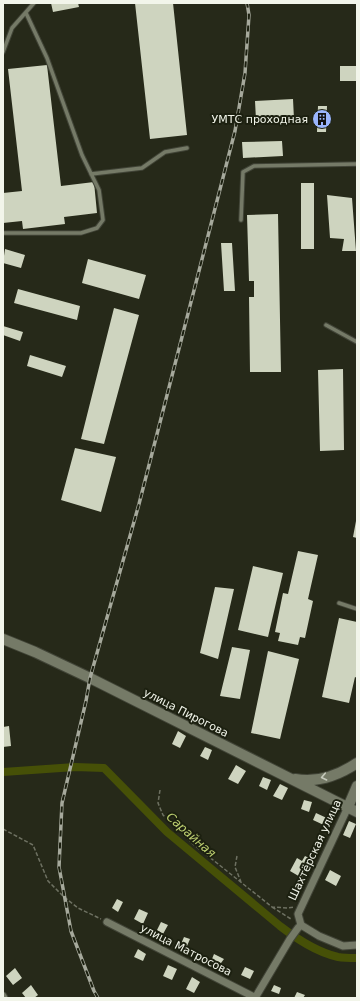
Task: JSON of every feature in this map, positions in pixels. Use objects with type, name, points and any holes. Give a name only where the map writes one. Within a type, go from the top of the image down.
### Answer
[{"type":"main road","name":"улица Пирогова","points":[[3,639],[42,655],[352,809]]},
{"type":"main road","points":[[287,777],[300,780],[321,778],[342,771],[357,763]]},
{"type":"main road","name":"Шахтёрская улица","points":[[352,809],[357,786]]},
{"type":"street","name":"Шахтёрская улица","points":[[299,927],[298,914],[352,809]]},
{"type":"street","name":"улица Матросова","points":[[107,922],[255,998]]},
{"type":"street","points":[[255,998],[290,939],[299,927],[343,946],[357,945]]},
{"type":"lane","points":[[3,52],[12,28],[34,3]]},
{"type":"lane","points":[[3,233],[81,233],[96,228],[103,220],[99,190],[82,155],[47,58],[26,12]]},
{"type":"lane","points":[[91,174],[142,168],[165,152],[187,148]]},
{"type":"lane","points":[[241,220],[243,172],[254,166],[357,164]]},
{"type":"lane","points":[[326,325],[357,342]]},
{"type":"lane","points":[[339,604],[357,608]]},
{"type":"path","points":[[160,790],[158,803],[163,816],[193,844],[299,927]]},
{"type":"path","points":[[3,829],[33,846],[48,881],[64,897],[78,908],[107,922]]},
{"type":"path","points":[[237,856],[236,867],[241,883]]},
{"type":"path","points":[[272,907],[288,908],[303,905]]},
{"type":"building","points":[[51,3],[78,3],[79,7],[53,12]]},
{"type":"building","points":[[135,3],[173,3],[187,135],[150,139]]},
{"type":"building","points":[[47,65],[61,186],[94,182],[97,213],[64,217],[65,224],[23,229],[22,221],[3,223],[3,193],[22,191],[8,69]]},
{"type":"building","points":[[340,66],[357,66],[357,81],[340,81]]},
{"type":"building","points":[[293,99],[294,119],[256,120],[255,101]]},
{"type":"building","name":"УМТС проходная","points":[[318,106],[327,106],[326,132],[317,132]]},
{"type":"building","points":[[282,141],[283,156],[243,158],[242,142]]},
{"type":"building","points":[[301,183],[314,183],[314,249],[301,249]]},
{"type":"building","points":[[327,195],[352,198],[356,251],[342,251],[344,239],[330,238]]},
{"type":"building","points":[[278,214],[281,372],[250,372],[249,297],[254,297],[254,281],[249,281],[247,215]]},
{"type":"building","points":[[221,243],[232,243],[235,291],[224,291]]},
{"type":"building","points":[[5,249],[25,255],[21,268],[3,263]]},
{"type":"building","points":[[88,259],[146,275],[139,299],[82,283]]},
{"type":"building","points":[[18,289],[80,306],[77,320],[14,303]]},
{"type":"building","points":[[114,308],[139,315],[104,444],[81,439]]},
{"type":"building","points":[[3,326],[23,332],[20,341],[3,335]]},
{"type":"building","points":[[30,355],[66,366],[62,377],[27,366]]},
{"type":"building","points":[[343,369],[344,450],[320,451],[318,370]]},
{"type":"building","points":[[75,448],[116,457],[101,512],[61,500]]},
{"type":"building","points":[[357,521],[357,538],[353,537]]},
{"type":"building","points":[[298,551],[318,555],[308,599],[313,601],[305,638],[300,637],[298,645],[278,641],[280,633],[275,632],[283,593],[288,594]]},
{"type":"building","points":[[253,566],[283,573],[268,637],[238,630]]},
{"type":"building","points":[[215,587],[234,589],[218,659],[200,653]]},
{"type":"building","points":[[339,618],[357,622],[357,678],[355,677],[349,703],[322,697]]},
{"type":"building","points":[[232,647],[250,650],[240,699],[220,696]]},
{"type":"building","points":[[268,651],[299,659],[280,739],[251,733]]},
{"type":"building","points":[[9,726],[11,746],[3,747],[3,727]]},
{"type":"building","points":[[178,731],[186,736],[180,748],[172,744]]},
{"type":"building","points":[[205,747],[212,750],[208,760],[200,756]]},
{"type":"building","points":[[236,765],[246,771],[238,784],[228,779]]},
{"type":"building","points":[[263,777],[271,780],[267,790],[259,786]]},
{"type":"building","points":[[280,784],[288,788],[282,800],[273,796]]},
{"type":"building","points":[[304,800],[312,802],[309,812],[301,809]]},
{"type":"building","points":[[316,813],[331,820],[328,827],[313,820]]},
{"type":"building","points":[[349,821],[356,824],[350,838],[343,835]]},
{"type":"building","points":[[305,856],[313,860],[302,878],[290,871],[297,858],[302,861]]},
{"type":"building","points":[[330,870],[341,876],[336,886],[325,880]]},
{"type":"building","points":[[117,899],[123,902],[118,912],[112,908]]},
{"type":"building","points":[[139,909],[148,913],[143,924],[134,919]]},
{"type":"building","points":[[161,922],[168,925],[163,934],[157,930]]},
{"type":"building","points":[[184,937],[190,939],[187,946],[181,944]]},
{"type":"building","points":[[138,949],[146,954],[143,961],[134,957]]},
{"type":"building","points":[[214,954],[224,959],[221,963],[212,959]]},
{"type":"building","points":[[168,965],[177,969],[172,980],[163,976]]},
{"type":"building","points":[[245,967],[254,971],[250,979],[241,975]]},
{"type":"building","points":[[15,968],[22,978],[13,985],[6,976]]},
{"type":"building","points":[[192,977],[200,982],[194,993],[186,989]]},
{"type":"building","points":[[31,985],[38,995],[34,998],[26,998],[22,993]]},
{"type":"building","points":[[274,985],[281,988],[279,994],[271,991]]},
{"type":"building","points":[[297,992],[305,995],[303,998],[294,998]]},
{"type":"waterway","name":"Сарайная","points":[[3,772],[75,767],[104,768],[167,832],[280,926],[300,940],[322,952],[338,957],[357,958]]},
{"type":"railway","points":[[98,998],[71,931],[59,867],[62,803],[90,678],[139,504],[235,131],[245,73],[249,15],[247,3]]},
{"type":"place","name":"УМТС проходная","points":[[322,119]]}]
